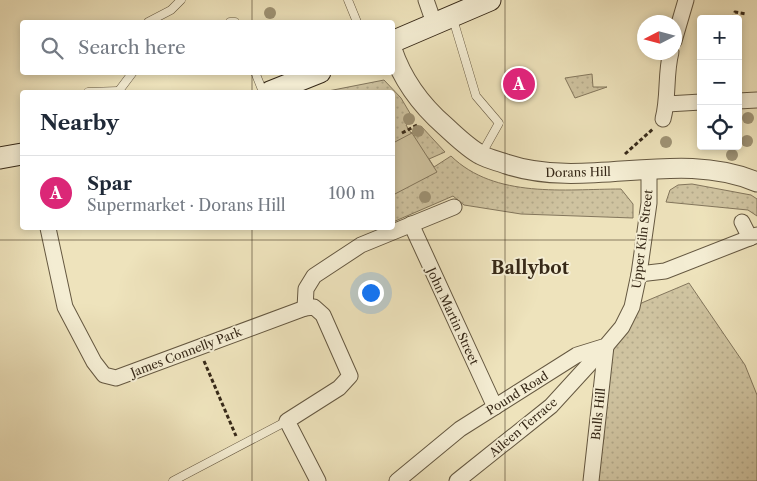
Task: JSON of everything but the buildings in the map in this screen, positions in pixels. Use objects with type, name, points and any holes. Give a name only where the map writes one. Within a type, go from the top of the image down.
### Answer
[{"type":"main road","points":[[395,41],[490,0]]},
{"type":"main road","points":[[275,90],[312,75]]},
{"type":"main road","points":[[0,158],[20,154]]},
{"type":"street","points":[[426,0],[443,20]]},
{"type":"street","points":[[682,15],[686,0]]},
{"type":"street","name":"Dorans Hill","points":[[395,56],[402,71],[432,114],[481,155],[523,170],[552,174],[690,169],[718,172],[757,182]]},
{"type":"street","points":[[669,60],[666,71],[665,111],[697,103]]},
{"type":"street","points":[[742,101],[757,100]]},
{"type":"street","name":"Upper Kiln Street","points":[[606,346],[622,327],[632,307],[639,274],[649,203],[649,170]]},
{"type":"street","points":[[318,481],[287,421],[339,388],[350,376],[323,315],[314,307],[305,308],[306,289],[314,276],[362,245],[454,206]]},
{"type":"street","points":[[639,274],[665,271],[753,236],[742,222]]},
{"type":"street","name":"John Martin Street","points":[[410,224],[495,407]]},
{"type":"street","name":"James Connelly Park","points":[[48,230],[65,306],[104,375],[116,378],[305,308]]},
{"type":"street","name":"Pound Road","points":[[397,481],[435,448],[495,407],[577,356],[606,346]]},
{"type":"street","name":"Aileen Terrace","points":[[457,481],[551,406],[606,346]]},
{"type":"street","name":"Bulls Hill","points":[[591,481],[606,346]]},
{"type":"lane","points":[[152,20],[171,10],[182,0]]},
{"type":"lane","points":[[348,0],[356,20]]},
{"type":"lane","points":[[443,20],[476,96],[499,123],[481,155]]},
{"type":"lane","points":[[120,90],[131,75]]},
{"type":"lane","points":[[257,75],[263,90]]},
{"type":"lane","points":[[173,481],[287,421]]},
{"type":"path","points":[[735,15],[735,12],[746,14]]},
{"type":"path","points":[[602,172],[643,139],[665,111]]},
{"type":"path","points":[[402,133],[420,122]]},
{"type":"path","points":[[198,347],[240,445]]},
{"type":"shaded area","points":[[592,74],[593,87],[607,87],[575,98],[565,78]]},
{"type":"shaded area","points":[[384,80],[393,90],[333,90]]},
{"type":"shaded area","points":[[395,92],[414,120],[406,125],[411,133],[421,126],[445,152],[429,159],[434,167],[451,156],[469,170],[488,179],[509,185],[554,190],[621,189],[633,204],[633,218],[521,214],[464,205],[453,196],[395,221]]},
{"type":"shaded area","points":[[412,133],[437,172],[395,194],[395,142]]},
{"type":"shaded area","points":[[692,184],[751,195],[757,199],[757,216],[748,210],[666,202],[670,190],[678,185]]},
{"type":"shaded area","points":[[689,283],[745,365],[757,395],[757,481],[595,481],[604,438],[600,395],[604,361],[632,307]]},
{"type":"place","name":"Spar","points":[[519,84]]},
{"type":"district","name":"Ballybot","points":[[530,268]]}]
